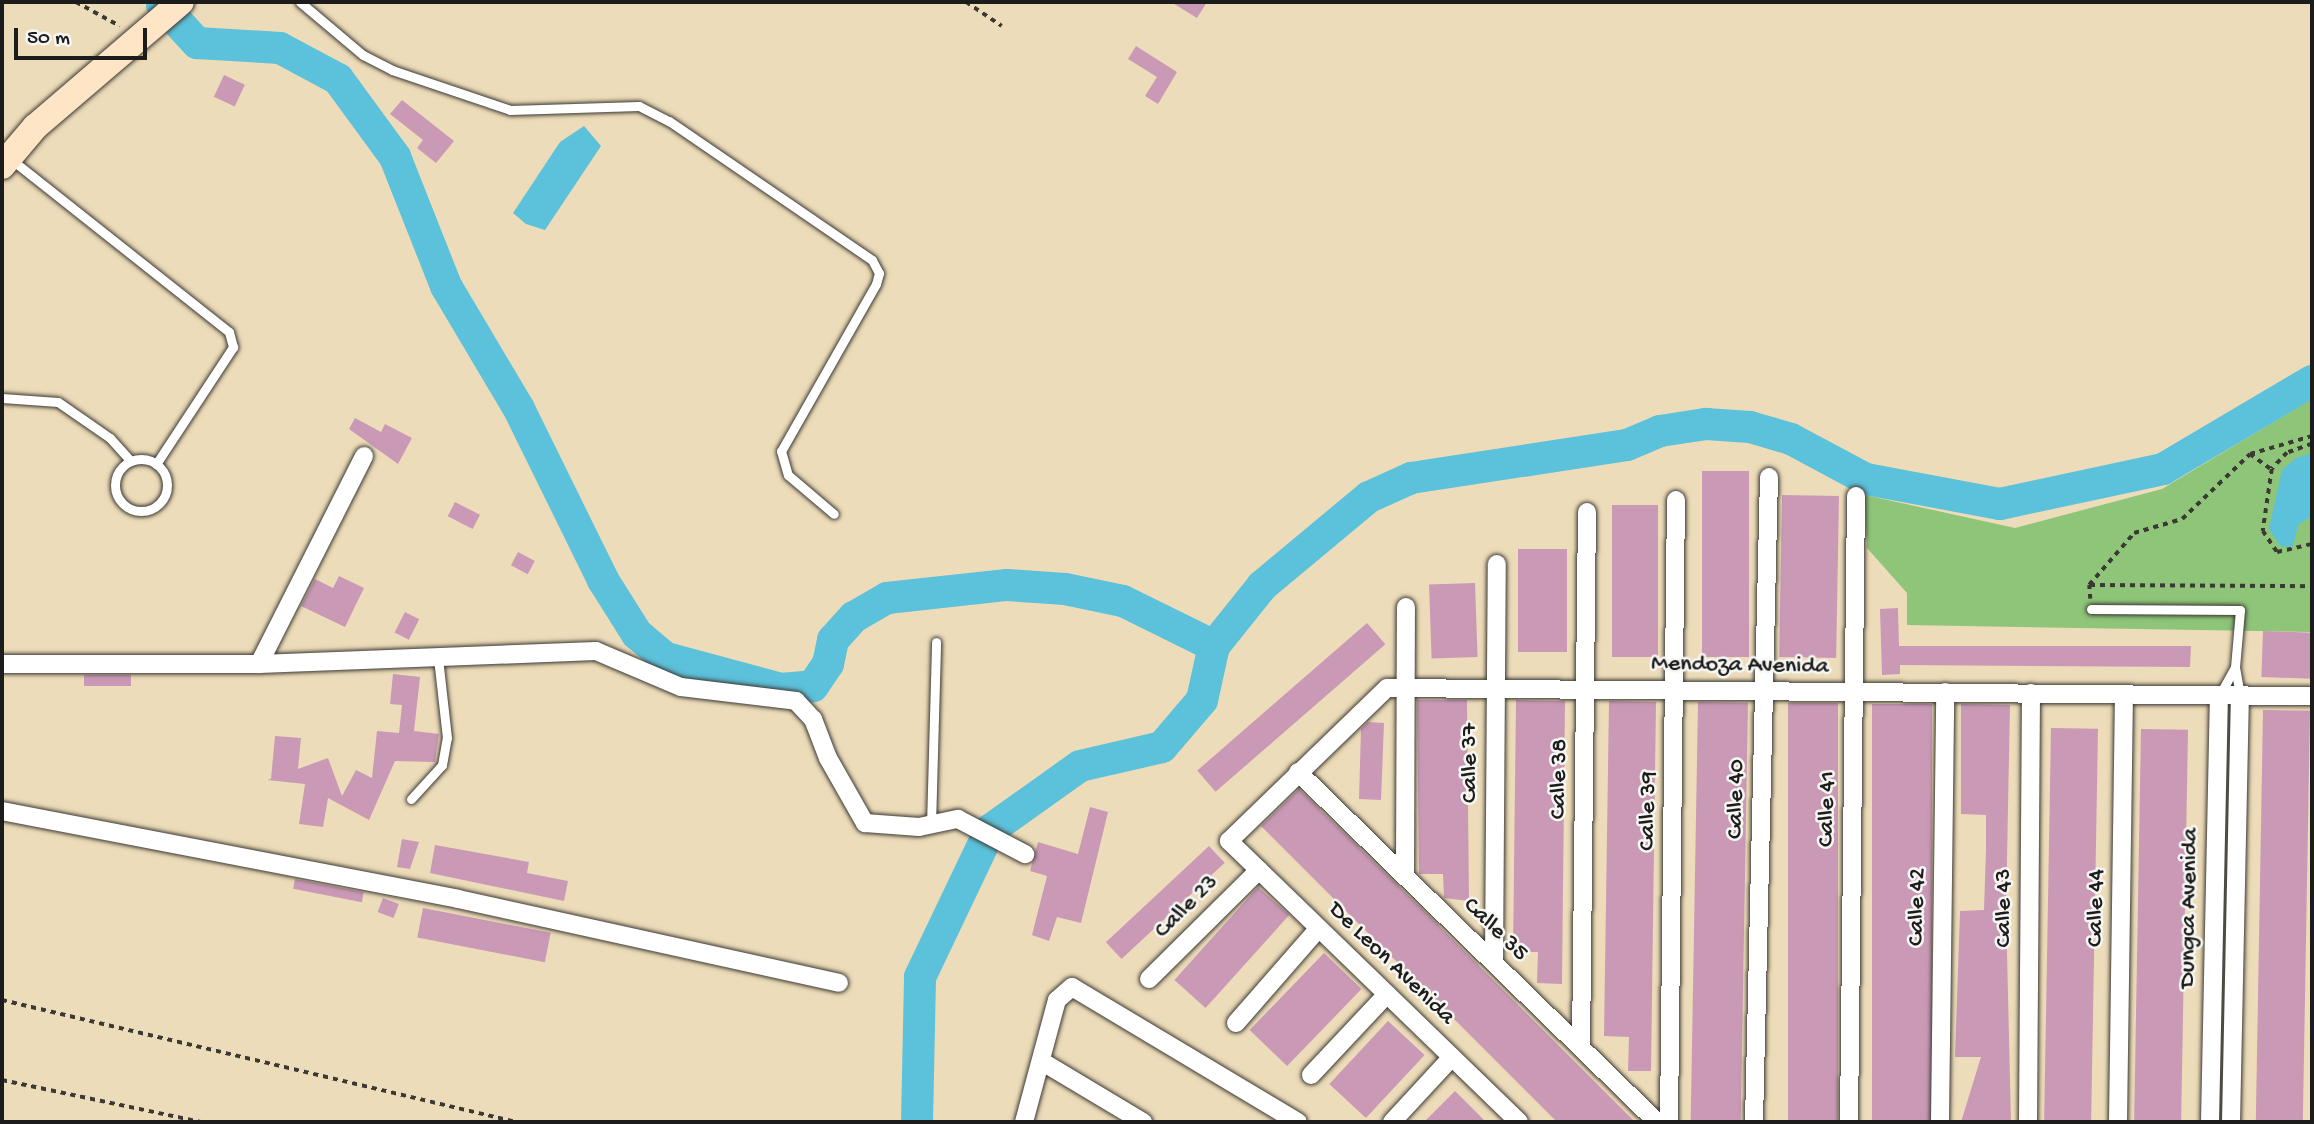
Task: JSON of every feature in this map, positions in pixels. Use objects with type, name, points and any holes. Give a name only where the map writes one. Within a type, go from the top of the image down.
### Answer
[{"type":"street","points":[[5,162],[35,127],[149,33],[181,2]]},
{"type":"street","points":[[259,664],[364,456]]},
{"type":"street","name":"Calle 40","points":[[1754,1122],[1769,477]]},
{"type":"street","name":"Calle 41","points":[[1849,1122],[1856,496]]},
{"type":"street","name":"Calle 39","points":[[1669,1122],[1676,500]]},
{"type":"street","name":"Calle 38","points":[[1581,1047],[1587,512]]},
{"type":"street","name":"Calle 37","points":[[1494,962],[1497,564]]},
{"type":"street","points":[[1405,876],[1406,607]]},
{"type":"street","points":[[2,664],[259,664],[596,651],[681,687],[796,701],[813,719],[828,758],[865,823],[931,825],[958,818],[1026,854]]},
{"type":"street","name":"Mendoza Avenida","points":[[1229,841],[1387,688],[2312,696]]},
{"type":"street","name":"Calle 42","points":[[1940,1122],[1945,692]]},
{"type":"street","name":"Calle 43","points":[[2028,1122],[2031,694]]},
{"type":"street","name":"Calle 44","points":[[2118,1122],[2124,694]]},
{"type":"street","name":"Dungca Avenida","points":[[2210,1122],[2219,695]]},
{"type":"street","name":"Dungca Avenida","points":[[2231,1122],[2240,696]]},
{"type":"street","name":"Calle 35","points":[[1298,772],[1657,1122]]},
{"type":"street","points":[[2,811],[458,899],[839,983]]},
{"type":"street","name":"De Leon Avenida","points":[[1229,841],[1515,1121]]},
{"type":"street","name":"Calle 23","points":[[1149,979],[1259,870]]},
{"type":"street","points":[[1236,1023],[1318,929]]},
{"type":"street","points":[[1024,1122],[1057,1000],[1072,988],[1298,1122]]},
{"type":"street","points":[[1311,1075],[1387,994]]},
{"type":"street","points":[[1392,1122],[1451,1057]]},
{"type":"street","points":[[1041,1061],[1143,1122]]},
{"type":"lane","points":[[300,2],[363,55],[382,65],[510,110],[639,106],[669,121],[872,260],[878,273],[876,284],[781,451],[788,475],[834,514]]},
{"type":"lane","points":[[5,162],[229,332],[233,347],[156,464]]},
{"type":"lane","points":[[2,398],[58,402],[110,438],[131,461]]},
{"type":"lane","points":[[145,459],[156,464],[166,480],[165,495],[156,506],[142,511],[126,506],[116,492],[117,475],[131,461],[145,459]]},
{"type":"lane","points":[[2091,609],[2239,610],[2235,667],[2240,696]]},
{"type":"lane","points":[[931,825],[936,642]]},
{"type":"lane","points":[[411,799],[442,765],[447,738],[438,658]]},
{"type":"lane","points":[[2219,695],[2235,667]]},
{"type":"path","points":[[76,2],[149,33]]},
{"type":"path","points":[[966,2],[1002,26]]},
{"type":"path","points":[[2091,609],[2089,585],[2134,533],[2182,519],[2250,454],[2312,436]]},
{"type":"path","points":[[2312,444],[2287,453],[2272,469],[2263,531],[2271,548],[2288,552],[2312,544]]},
{"type":"path","points":[[2250,454],[2272,469]]},
{"type":"path","points":[[2089,585],[2312,586]]},
{"type":"path","points":[[2,1000],[516,1122]]},
{"type":"path","points":[[2,1080],[201,1122]]},
{"type":"green space","points":[[2312,399],[2311,632],[1907,625],[1907,593],[1867,548],[1865,495],[2015,528],[2162,489]]},
{"type":"water","points":[[584,126],[601,146],[545,230],[526,224],[513,213],[560,142]]},
{"type":"water","points":[[2312,453],[2312,516],[2298,525],[2293,546],[2281,547],[2269,529],[2282,470],[2296,458]]},
{"type":"building","points":[[1171,2],[1207,2],[1197,18]]},
{"type":"building","points":[[1136,46],[1177,72],[1158,104],[1145,96],[1157,77],[1128,59]]},
{"type":"building","points":[[224,75],[245,85],[235,106],[214,97]]},
{"type":"building","points":[[402,100],[454,141],[436,163],[417,148],[423,140],[390,114]]},
{"type":"building","points":[[355,418],[381,432],[385,424],[412,438],[398,464],[349,429]]},
{"type":"building","points":[[1702,471],[1749,471],[1749,657],[1702,657]]},
{"type":"building","points":[[1782,495],[1839,496],[1836,658],[1779,657]]},
{"type":"building","points":[[455,502],[480,515],[473,529],[448,516]]},
{"type":"building","points":[[1612,505],[1658,505],[1658,657],[1612,657]]},
{"type":"building","points":[[1518,549],[1567,549],[1567,652],[1518,652]]},
{"type":"building","points":[[518,552],[535,561],[528,574],[511,565]]},
{"type":"building","points":[[339,576],[364,588],[345,627],[301,606],[315,579],[333,588]]},
{"type":"building","points":[[1475,583],[1478,657],[1432,659],[1429,585]]},
{"type":"building","points":[[1898,608],[1899,646],[2191,646],[2190,667],[1900,665],[1900,674],[1882,675],[1880,609]]},
{"type":"building","points":[[405,612],[419,619],[409,640],[395,632]]},
{"type":"building","points":[[1367,623],[1385,644],[1216,792],[1197,771]]},
{"type":"building","points":[[2263,631],[2312,633],[2310,679],[2261,677]]},
{"type":"building","points":[[393,674],[420,677],[414,731],[439,734],[435,762],[395,761],[369,820],[328,798],[323,827],[299,824],[305,784],[267,780],[271,779],[275,736],[301,738],[298,769],[328,758],[342,796],[356,770],[372,778],[377,731],[399,733],[402,705],[390,704]]},
{"type":"building","points":[[84,675],[131,675],[131,686],[84,686]]},
{"type":"building","points":[[1417,700],[1467,700],[1469,901],[1444,898],[1443,874],[1419,874]]},
{"type":"building","points":[[1516,700],[1565,701],[1562,984],[1537,983],[1538,952],[1513,952]]},
{"type":"building","points":[[1609,701],[1656,702],[1651,1071],[1628,1071],[1629,1037],[1604,1036]]},
{"type":"building","points":[[1698,702],[1748,703],[1741,1122],[1691,1122]]},
{"type":"building","points":[[1788,703],[1838,703],[1838,1122],[1788,1122]]},
{"type":"building","points":[[1872,704],[1932,704],[1932,1122],[1872,1122]]},
{"type":"building","points":[[1961,704],[2010,705],[2006,910],[2011,1122],[1961,1122],[1981,1057],[1955,1057],[1960,911],[1984,910],[1986,815],[1961,814]]},
{"type":"building","points":[[2263,710],[2310,711],[2303,1122],[2256,1122]]},
{"type":"building","points":[[1368,722],[1384,723],[1381,800],[1359,799],[1361,729]]},
{"type":"building","points":[[2051,728],[2098,729],[2091,1122],[2044,1122]]},
{"type":"building","points":[[2141,729],[2188,730],[2181,1122],[2134,1122]]},
{"type":"building","points":[[1299,789],[1635,1122],[1557,1122],[1261,826]]},
{"type":"building","points":[[1090,807],[1108,812],[1081,923],[1057,917],[1049,941],[1032,935],[1047,876],[1030,871],[1038,842],[1078,854]]},
{"type":"building","points":[[402,839],[419,842],[410,869],[397,867]]},
{"type":"building","points":[[435,845],[529,862],[527,873],[568,881],[564,901],[430,873]]},
{"type":"building","points":[[1209,846],[1225,863],[1122,959],[1106,942]]},
{"type":"building","points":[[295,879],[364,892],[362,902],[293,889]]},
{"type":"building","points":[[1258,887],[1289,915],[1206,1008],[1174,980]]},
{"type":"building","points":[[383,898],[399,904],[393,918],[378,912]]},
{"type":"building","points":[[423,908],[551,933],[545,962],[417,937]]},
{"type":"building","points":[[1324,953],[1361,989],[1287,1066],[1250,1030]]},
{"type":"building","points":[[1388,1021],[1425,1055],[1366,1118],[1329,1084]]},
{"type":"building","points":[[1455,1091],[1486,1122],[1424,1122]]},
{"type":"waterway","points":[[162,5],[197,43],[280,48],[338,79],[395,157],[446,286],[519,409],[603,580],[637,634],[666,658],[781,689],[813,686],[828,664],[833,640],[854,617],[887,598],[1007,585],[1065,589],[1123,601],[1214,646]]},
{"type":"waterway","points":[[917,1122],[920,977],[990,830],[1080,766],[1162,747],[1202,700],[1214,646],[1262,586],[1369,497],[1411,478],[1627,445],[1660,431],[1706,424],[1750,427],[1791,439],[1866,479],[2000,504],[2163,469],[2312,381]]}]
